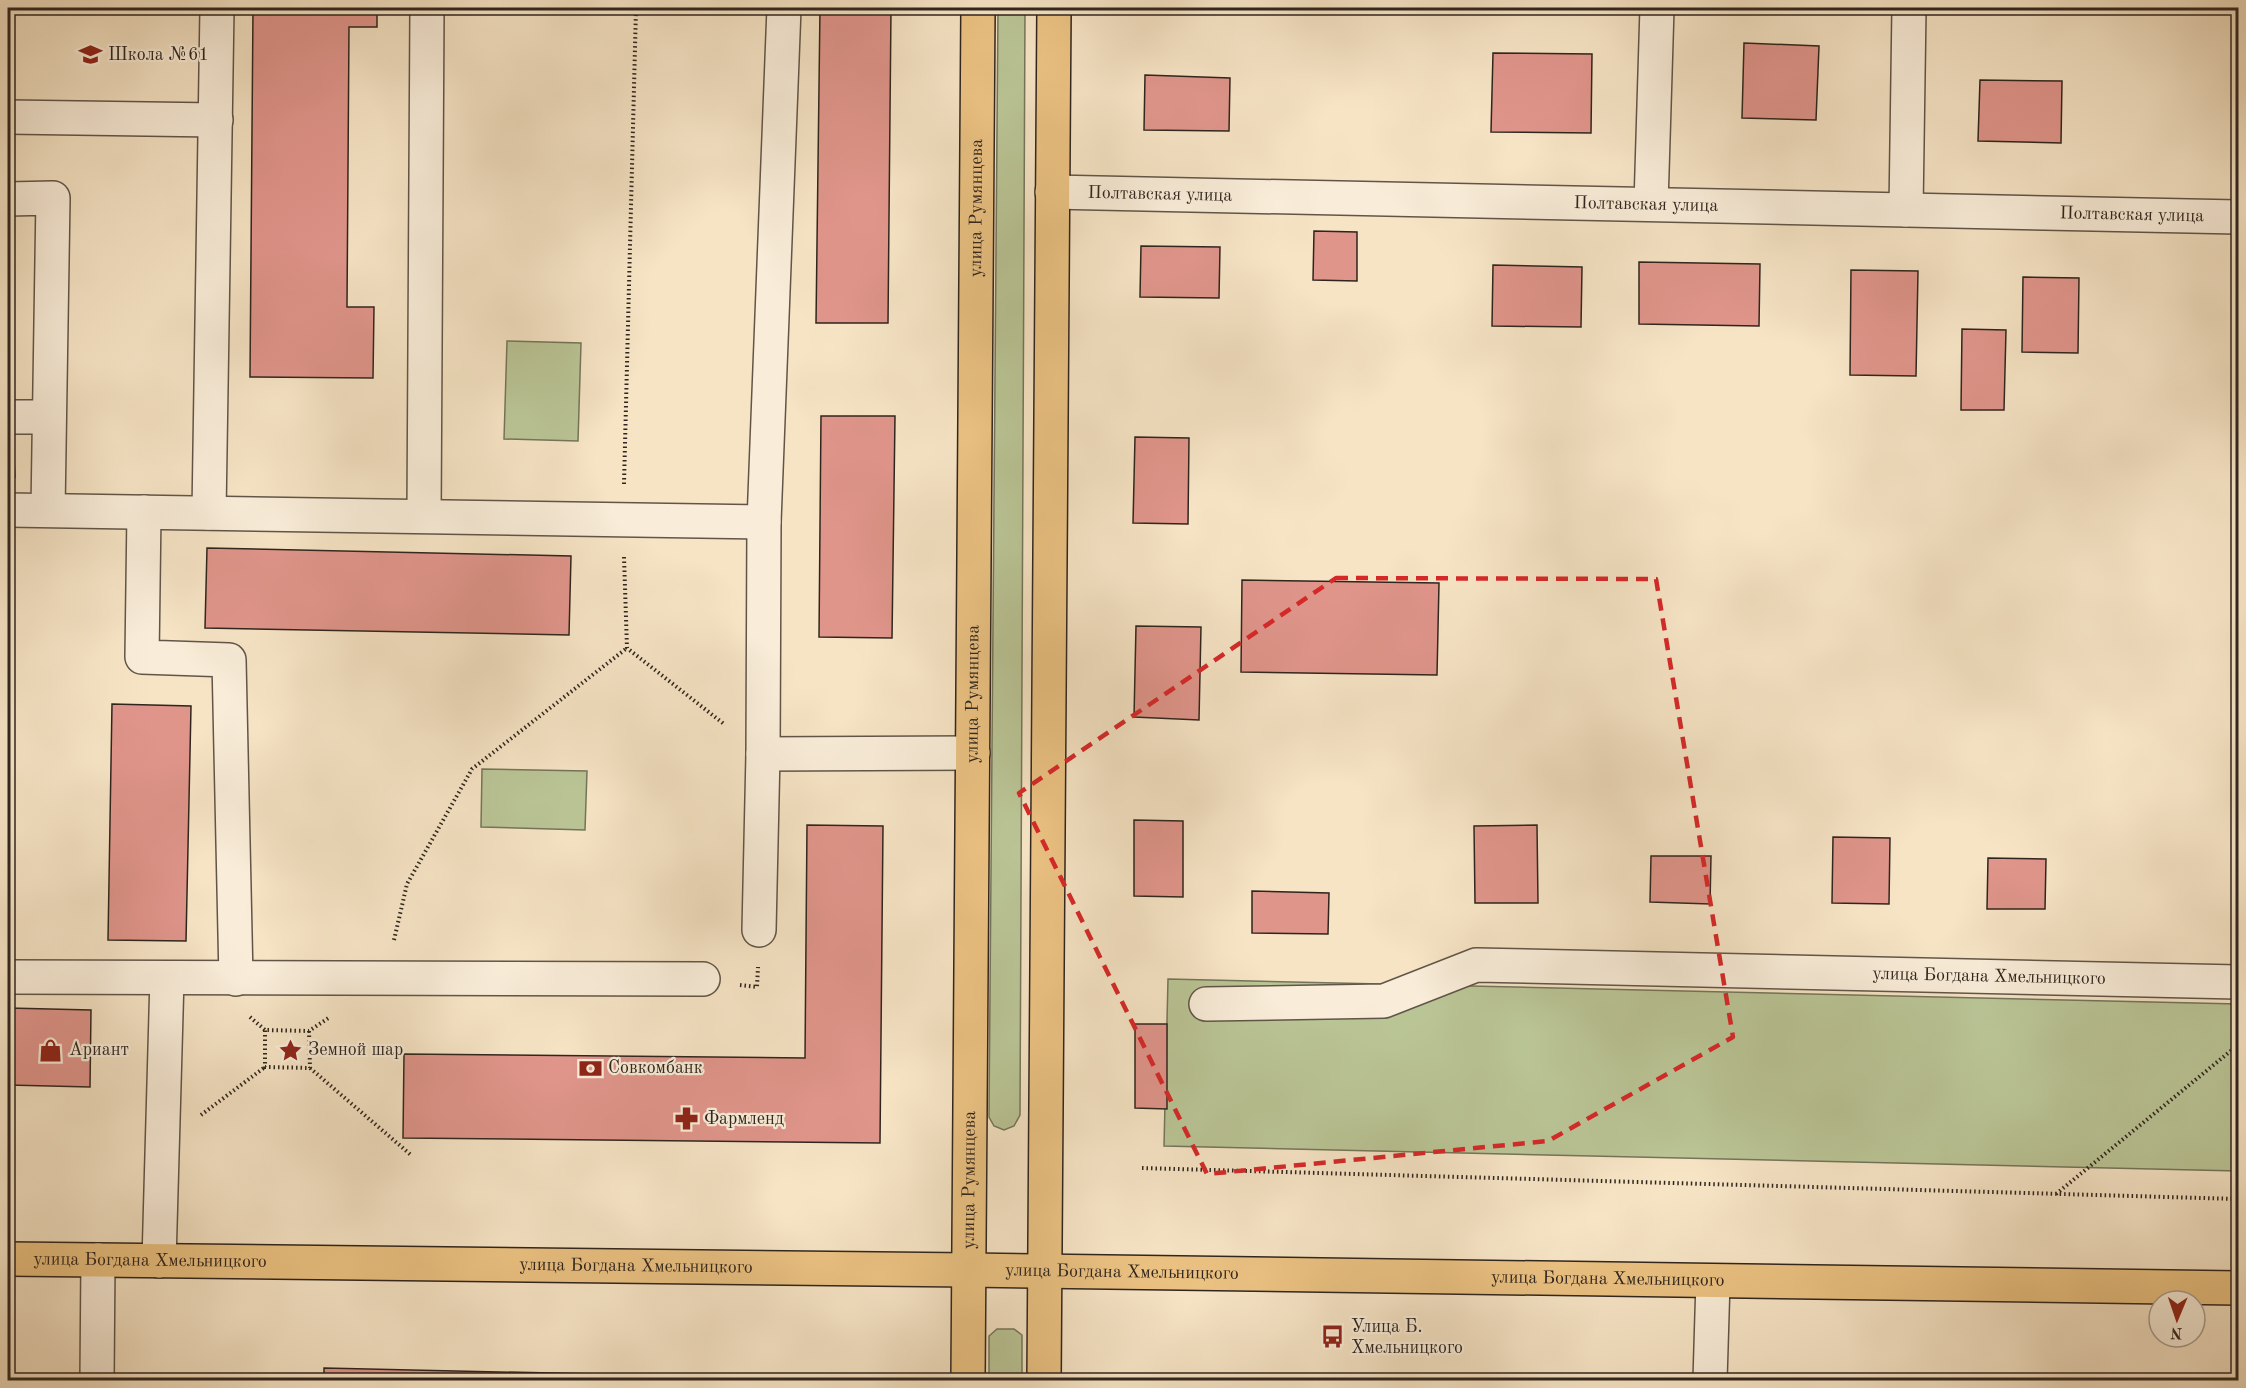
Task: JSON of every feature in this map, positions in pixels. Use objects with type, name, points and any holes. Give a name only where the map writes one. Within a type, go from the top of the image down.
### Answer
[{"type":"main road","name":"улица Румянцева","points":[[968,1380],[978,8]]},
{"type":"main road","points":[[1044,1380],[1054,8]]},
{"type":"main road","name":"улица Богдана Хмельницкого","points":[[8,1259],[2238,1288]]},
{"type":"street","points":[[208,513],[217,8]]},
{"type":"street","points":[[424,515],[427,8]]},
{"type":"street","points":[[759,930],[763,754],[764,522],[784,8]]},
{"type":"street","points":[[1651,204],[1657,8]]},
{"type":"street","points":[[1906,210],[1909,8]]},
{"type":"street","points":[[8,117],[216,120]]},
{"type":"street","name":"Полтавская улица","points":[[1052,192],[2238,217]]},
{"type":"street","points":[[8,199],[53,198],[48,510]]},
{"type":"street","points":[[8,417],[50,417]]},
{"type":"street","points":[[8,510],[764,522]]},
{"type":"street","points":[[144,512],[142,657],[229,660],[236,979]]},
{"type":"street","points":[[763,754],[973,753]]},
{"type":"street","name":"улица Богдана Хмельницкого","points":[[1206,1004],[1384,1001],[1476,965],[2238,982]]},
{"type":"street","points":[[8,978],[704,979]]},
{"type":"street","points":[[159,1261],[167,978]]},
{"type":"street","points":[[97,1380],[98,1260]]},
{"type":"street","points":[[1710,1380],[1713,1281]]},
{"type":"path","points":[[627,648],[623,519],[636,8]]},
{"type":"path","points":[[627,648],[763,754]]},
{"type":"path","points":[[385,979],[407,884],[472,769],[627,648]]},
{"type":"path","points":[[704,979],[757,987],[759,930]]},
{"type":"path","points":[[265,1067],[265,1030],[309,1031],[338,1011]]},
{"type":"path","points":[[309,1031],[310,1068]]},
{"type":"path","points":[[2054,1196],[2238,1045]]},
{"type":"path","points":[[162,1143],[265,1067],[310,1068],[411,1155]]},
{"type":"path","points":[[1142,1168],[2054,1196],[2238,1199]]},
{"type":"highlighted area","points":[[1336,578],[1656,579],[1733,1037],[1548,1141],[1207,1174],[1019,793]]},
{"type":"green space","points":[[998,8],[1025,8],[1020,1115],[1014,1126],[1004,1130],[994,1126],[989,1117]]},
{"type":"green space","points":[[507,341],[581,343],[578,441],[504,439]]},
{"type":"green space","points":[[482,769],[587,771],[585,830],[481,827]]},
{"type":"green space","points":[[1168,979],[2238,1004],[2238,1171],[1164,1146]]},
{"type":"green space","points":[[997,1329],[1014,1329],[1022,1335],[1022,1380],[989,1380],[989,1336]]},
{"type":"building","points":[[253,8],[377,8],[377,27],[349,27],[347,307],[374,307],[373,378],[250,377]]},
{"type":"building","points":[[820,8],[891,8],[888,323],[816,323]]},
{"type":"building","points":[[1744,43],[1819,46],[1816,120],[1742,118]]},
{"type":"building","points":[[1493,53],[1592,54],[1591,133],[1491,132]]},
{"type":"building","points":[[1145,75],[1230,78],[1229,131],[1144,130]]},
{"type":"building","points":[[1980,80],[2062,81],[2061,143],[1978,141]]},
{"type":"building","points":[[1314,231],[1357,232],[1357,281],[1313,280]]},
{"type":"building","points":[[1141,246],[1220,247],[1219,298],[1140,297]]},
{"type":"building","points":[[1639,262],[1760,264],[1759,326],[1639,324]]},
{"type":"building","points":[[1493,265],[1582,267],[1581,327],[1492,326]]},
{"type":"building","points":[[1851,270],[1918,271],[1916,376],[1850,375]]},
{"type":"building","points":[[2023,277],[2079,278],[2078,353],[2022,352]]},
{"type":"building","points":[[1962,329],[2006,330],[2004,410],[1961,410]]},
{"type":"building","points":[[821,416],[895,416],[892,638],[819,637]]},
{"type":"building","points":[[1135,437],[1189,438],[1188,524],[1133,523]]},
{"type":"building","points":[[8,459],[14,459],[15,477],[8,477]]},
{"type":"building","points":[[207,548],[571,556],[569,635],[205,628]]},
{"type":"building","points":[[1242,580],[1439,583],[1437,675],[1241,672]]},
{"type":"building","points":[[1136,626],[1201,627],[1199,720],[1134,717]]},
{"type":"building","points":[[112,704],[191,706],[186,941],[108,940]]},
{"type":"building","points":[[1134,820],[1183,821],[1183,897],[1134,896]]},
{"type":"building","points":[[807,825],[883,826],[880,1143],[403,1138],[404,1054],[805,1058]]},
{"type":"building","points":[[1537,825],[1538,903],[1475,903],[1474,826]]},
{"type":"building","points":[[1833,837],[1890,838],[1889,904],[1832,903]]},
{"type":"building","points":[[1651,856],[1711,856],[1710,904],[1650,902]]},
{"type":"building","points":[[1988,858],[2046,859],[2045,909],[1987,909]]},
{"type":"building","points":[[1252,891],[1329,893],[1328,934],[1252,933]]},
{"type":"building","points":[[8,1008],[91,1010],[90,1087],[8,1085]]},
{"type":"building","points":[[1135,1024],[1167,1024],[1167,1109],[1135,1108]]},
{"type":"building","points":[[324,1368],[864,1380],[324,1380]]},
{"type":"place","name":"Школа №61","points":[[90,55]]},
{"type":"place","name":"Ариант","points":[[51,1050]]},
{"type":"place","name":"Земной шар","points":[[290,1050]]},
{"type":"place","name":"Совкомбанк","points":[[590,1068]]},
{"type":"place","name":"Фармленд","points":[[686,1119]]},
{"type":"place","name":"Улица Б. Хмельницкого","points":[[1333,1337]]}]
